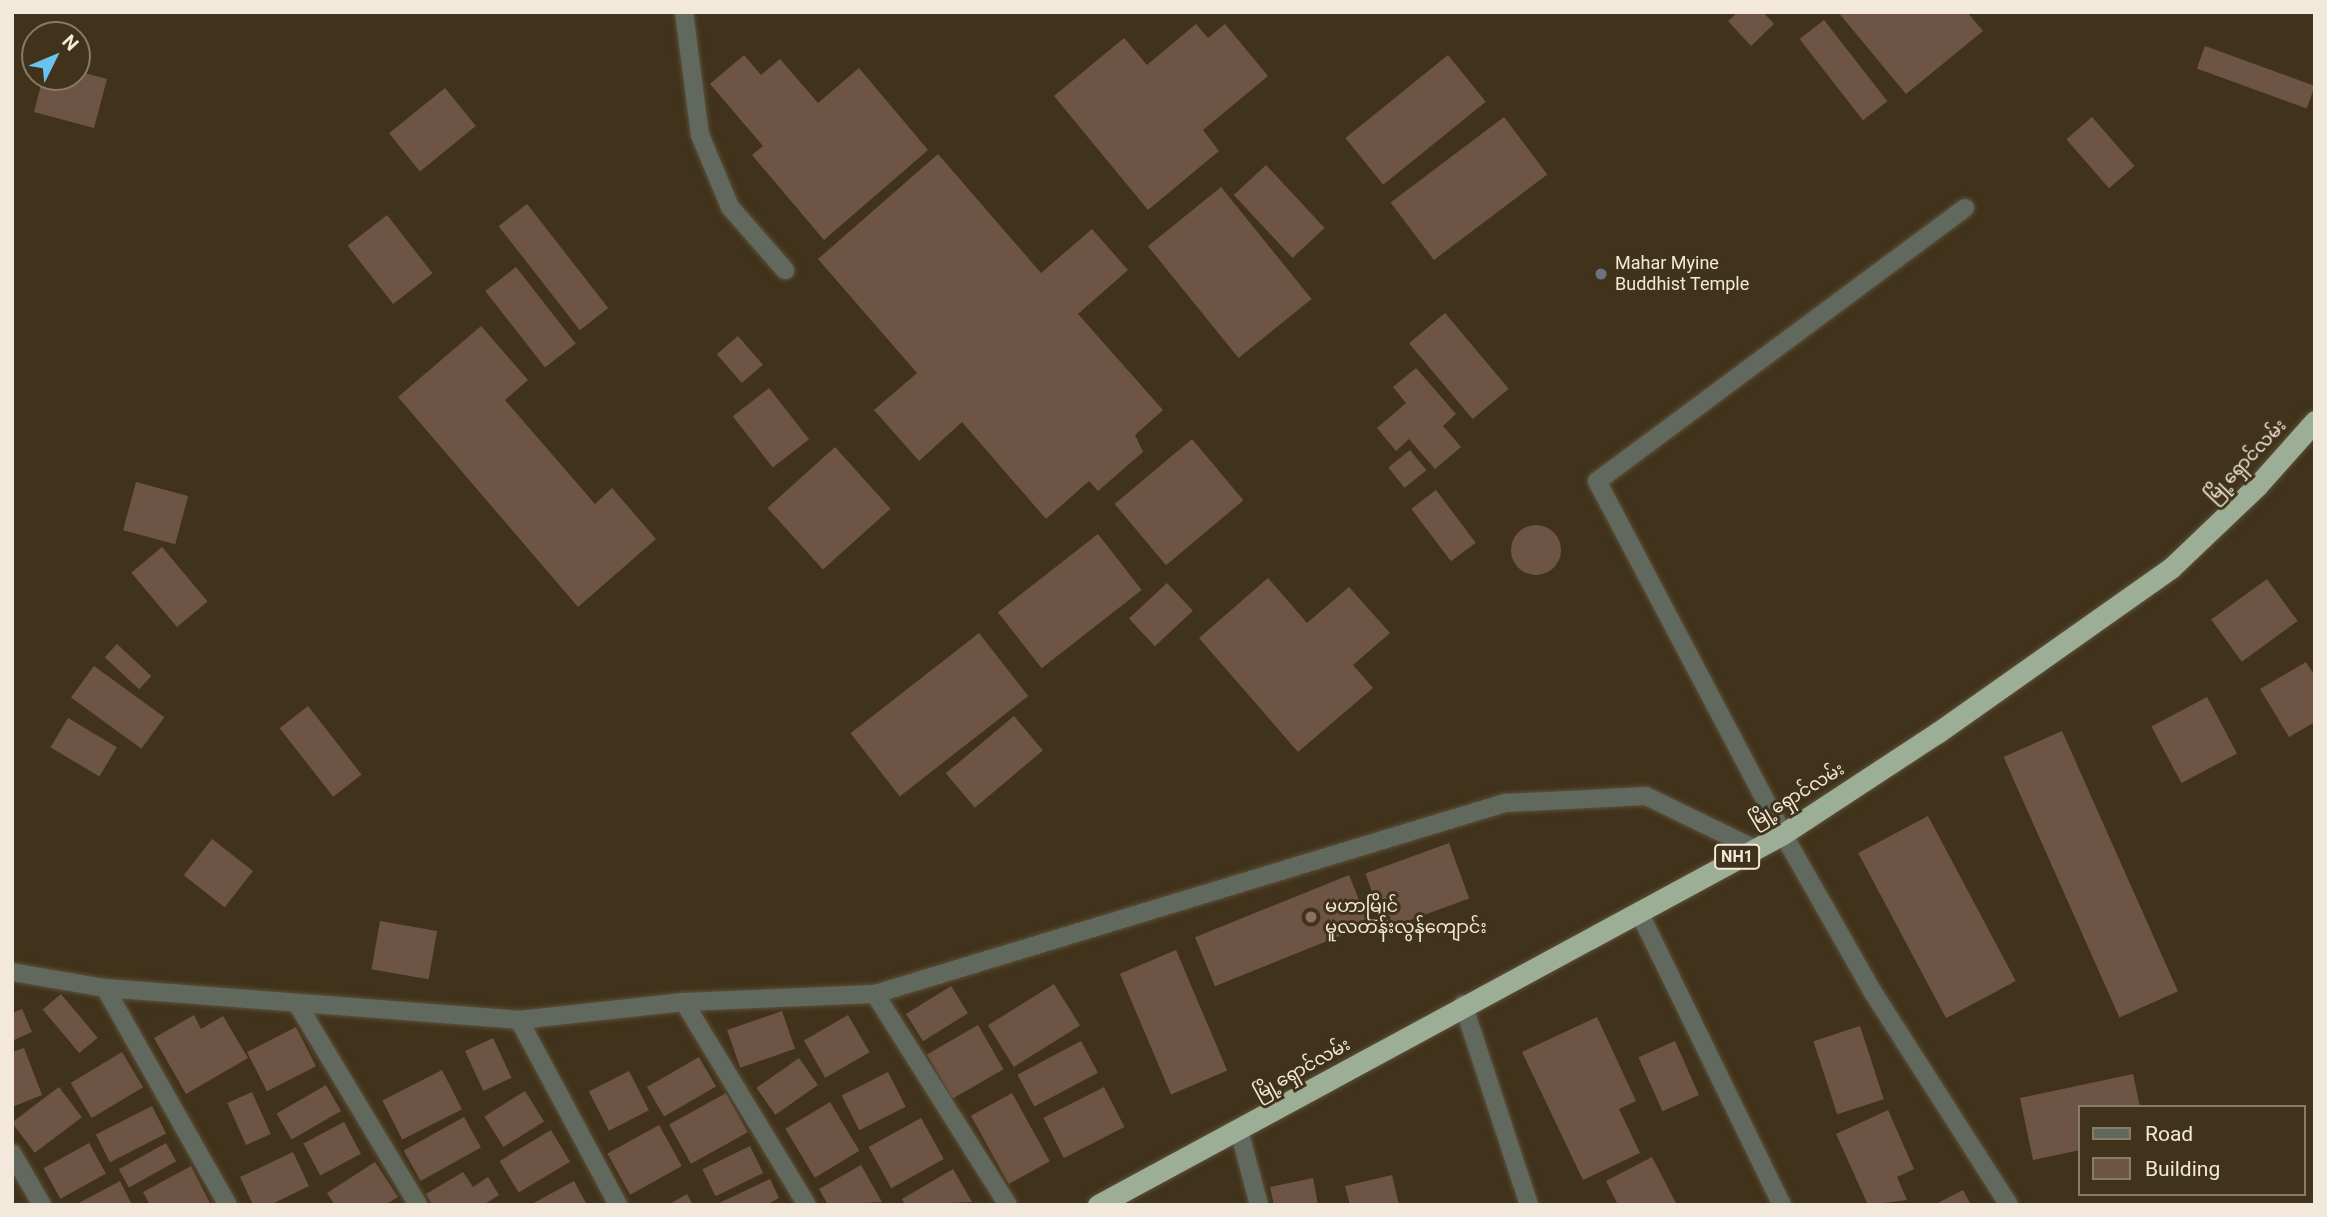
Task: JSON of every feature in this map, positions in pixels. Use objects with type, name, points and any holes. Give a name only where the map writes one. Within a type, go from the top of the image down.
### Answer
[{"type":"highway","name":"မြို့ရှောင်လမ်း","points":[[1098,1205],[1239,1130],[1463,1004],[1783,834],[1937,733],[2171,568],[2257,486],[2315,421]]},
{"type":"street","points":[[684,12],[701,135],[730,206],[785,270]]},
{"type":"street","points":[[1965,208],[1597,481],[1783,834],[1874,994],[2008,1205]]},
{"type":"street","points":[[12,972],[106,988],[519,1020],[684,1002],[875,994],[1059,942],[1505,803],[1646,796],[1753,848]]},
{"type":"street","points":[[1639,912],[1782,1205]]},
{"type":"street","points":[[106,988],[228,1205]]},
{"type":"street","points":[[875,994],[1008,1205]]},
{"type":"street","points":[[684,1002],[807,1205]]},
{"type":"street","points":[[298,1004],[418,1205]]},
{"type":"street","points":[[1463,1004],[1528,1205]]},
{"type":"street","points":[[519,1020],[618,1205]]},
{"type":"street","points":[[1239,1130],[1259,1205]]},
{"type":"street","points":[[12,1153],[42,1205]]},
{"type":"building","points":[[1738,12],[1763,12],[1774,24],[1751,46],[1728,21]]},
{"type":"building","points":[[1838,12],[1967,12],[1983,31],[1906,94]]},
{"type":"building","points":[[1824,20],[1887,101],[1863,120],[1800,39]]},
{"type":"building","points":[[1196,24],[1208,38],[1225,24],[1268,76],[1203,130],[1219,151],[1148,210],[1054,96],[1124,38],[1147,65]]},
{"type":"building","points":[[2205,46],[2315,86],[2307,109],[2197,69]]},
{"type":"building","points":[[744,55],[761,75],[780,59],[818,103],[859,68],[928,150],[824,240],[752,155],[763,146],[710,84]]},
{"type":"building","points":[[1448,55],[1486,102],[1383,185],[1345,138]]},
{"type":"building","points":[[91,75],[107,79],[94,128],[34,112],[39,91],[91,91]]},
{"type":"building","points":[[445,88],[476,126],[420,171],[389,133]]},
{"type":"building","points":[[1504,117],[1547,175],[1434,260],[1391,202]]},
{"type":"building","points":[[2092,117],[2135,166],[2109,188],[2066,139]]},
{"type":"building","points":[[938,154],[1041,273],[1092,229],[1128,270],[1078,314],[1163,410],[1135,435],[1143,452],[1098,491],[1089,481],[1046,519],[962,422],[919,461],[874,410],[917,373],[818,259]]},
{"type":"building","points":[[1266,165],[1325,228],[1292,258],[1234,195]]},
{"type":"building","points":[[1221,187],[1312,299],[1239,358],[1148,246]]},
{"type":"building","points":[[527,204],[608,308],[580,330],[499,226]]},
{"type":"building","points":[[387,215],[433,273],[393,304],[348,246]]},
{"type":"building","points":[[516,267],[576,343],[545,367],[485,291]]},
{"type":"building","points":[[1445,313],[1509,389],[1473,419],[1409,343]]},
{"type":"building","points":[[481,326],[528,380],[505,400],[595,504],[612,488],[656,539],[578,607],[398,397]]},
{"type":"building","points":[[738,336],[763,365],[742,383],[717,354]]},
{"type":"building","points":[[1416,368],[1456,414],[1443,426],[1461,447],[1435,469],[1409,439],[1396,451],[1377,428],[1406,403],[1393,387]]},
{"type":"building","points":[[769,388],[809,439],[773,468],[733,416]]},
{"type":"building","points":[[1192,439],[1243,500],[1166,565],[1115,504]]},
{"type":"building","points":[[835,447],[891,509],[823,570],[767,508]]},
{"type":"building","points":[[1410,450],[1426,470],[1405,488],[1388,468]]},
{"type":"building","points":[[136,482],[188,496],[175,544],[123,530]]},
{"type":"building","points":[[1436,490],[1476,543],[1451,561],[1411,509]]},
{"type":"building","points":[[1536,525],[1554,532],[1561,550],[1554,568],[1536,575],[1518,568],[1511,550],[1518,532]]},
{"type":"building","points":[[1098,534],[1142,590],[1042,668],[998,612]]},
{"type":"building","points":[[162,547],[208,601],[177,627],[131,573]]},
{"type":"building","points":[[1268,578],[1307,623],[1349,587],[1390,633],[1353,665],[1373,688],[1298,752],[1199,638]]},
{"type":"building","points":[[2267,579],[2298,621],[2242,662],[2211,620]]},
{"type":"building","points":[[1167,583],[1193,611],[1155,646],[1129,618]]},
{"type":"building","points":[[979,633],[1028,696],[900,796],[851,733]]},
{"type":"building","points":[[117,644],[151,676],[139,689],[105,657]]},
{"type":"building","points":[[2306,662],[2315,676],[2315,722],[2289,737],[2260,689]]},
{"type":"building","points":[[94,666],[164,717],[141,749],[71,698]]},
{"type":"building","points":[[2207,697],[2237,754],[2181,783],[2151,727]]},
{"type":"building","points":[[308,706],[362,775],[333,797],[280,728]]},
{"type":"building","points":[[1014,716],[1043,750],[975,808],[946,773]]},
{"type":"building","points":[[68,718],[117,747],[99,777],[50,747]]},
{"type":"building","points":[[2062,731],[2178,991],[2119,1017],[2004,757]]},
{"type":"building","points":[[1928,816],[2016,981],[1946,1018],[1858,853]]},
{"type":"building","points":[[212,839],[253,871],[225,907],[184,875]]},
{"type":"building","points":[[1449,843],[1469,898],[1386,929],[1365,873]]},
{"type":"building","points":[[1349,875],[1369,924],[1215,986],[1195,937]]},
{"type":"building","points":[[380,921],[437,931],[429,979],[371,969]]},
{"type":"building","points":[[1176,950],[1227,1071],[1171,1094],[1120,974]]},
{"type":"building","points":[[1054,984],[1080,1026],[1014,1067],[988,1025]]},
{"type":"building","points":[[951,986],[968,1013],[923,1041],[906,1014]]},
{"type":"building","points":[[61,994],[98,1038],[79,1053],[43,1009]]},
{"type":"building","points":[[22,1009],[32,1032],[12,1041],[12,1013]]},
{"type":"building","points":[[782,1011],[795,1049],[740,1068],[727,1030]]},
{"type":"building","points":[[194,1015],[201,1029],[223,1016],[248,1058],[186,1094],[154,1038]]},
{"type":"building","points":[[848,1015],[869,1052],[825,1078],[804,1040]]},
{"type":"building","points":[[1597,1017],[1636,1101],[1619,1109],[1640,1153],[1583,1180],[1522,1052]]},
{"type":"building","points":[[978,1025],[1004,1069],[952,1099],[927,1054]]},
{"type":"building","points":[[1860,1026],[1884,1099],[1837,1114],[1813,1041]]},
{"type":"building","points":[[296,1027],[316,1066],[267,1091],[247,1052]]},
{"type":"building","points":[[493,1038],[512,1078],[483,1091],[465,1051]]},
{"type":"building","points":[[1081,1041],[1098,1073],[1034,1107],[1017,1075]]},
{"type":"building","points":[[1675,1041],[1699,1095],[1662,1111],[1638,1057]]},
{"type":"building","points":[[24,1048],[42,1095],[12,1107],[12,1052]]},
{"type":"building","points":[[122,1052],[143,1087],[92,1118],[71,1083]]},
{"type":"building","points":[[699,1057],[716,1086],[664,1116],[647,1087]]},
{"type":"building","points":[[799,1058],[818,1085],[775,1115],[756,1088]]},
{"type":"building","points":[[442,1070],[462,1109],[402,1140],[382,1100]]},
{"type":"building","points":[[629,1071],[649,1110],[609,1131],[589,1091]]},
{"type":"building","points":[[888,1072],[906,1107],[859,1130],[842,1096]]},
{"type":"building","points":[[2133,1074],[2140,1105],[2078,1105],[2078,1150],[2033,1160],[2020,1098]]},
{"type":"building","points":[[326,1085],[341,1111],[292,1139],[277,1114]]},
{"type":"building","points":[[59,1087],[82,1117],[35,1153],[12,1122]]},
{"type":"building","points":[[1104,1087],[1124,1127],[1064,1158],[1043,1118]]},
{"type":"building","points":[[525,1091],[544,1122],[503,1147],[484,1116]]},
{"type":"building","points":[[252,1092],[271,1134],[246,1145],[227,1103]]},
{"type":"building","points":[[726,1093],[748,1132],[691,1164],[669,1125]]},
{"type":"building","points":[[1012,1093],[1050,1161],[1009,1184],[971,1116]]},
{"type":"building","points":[[830,1102],[859,1151],[815,1178],[785,1129]]},
{"type":"building","points":[[152,1106],[166,1134],[110,1162],[96,1135]]},
{"type":"building","points":[[1888,1110],[1914,1169],[1897,1177],[1907,1200],[1868,1205],[1836,1134]]},
{"type":"building","points":[[464,1117],[481,1148],[421,1181],[404,1150]]},
{"type":"building","points":[[921,1118],[944,1159],[891,1188],[869,1147]]},
{"type":"building","points":[[344,1122],[361,1154],[320,1175],[303,1144]]},
{"type":"building","points":[[659,1125],[682,1166],[630,1195],[607,1154]]},
{"type":"building","points":[[551,1130],[570,1162],[519,1193],[500,1161]]},
{"type":"building","points":[[89,1143],[106,1174],[60,1199],[44,1168]]},
{"type":"building","points":[[166,1143],[176,1161],[129,1188],[119,1169]]},
{"type":"building","points":[[750,1146],[763,1173],[716,1196],[702,1169]]},
{"type":"building","points":[[293,1152],[309,1186],[270,1205],[253,1205],[240,1177]]},
{"type":"building","points":[[1652,1157],[1677,1205],[1618,1205],[1606,1181]]},
{"type":"building","points":[[375,1162],[398,1197],[385,1205],[335,1205],[327,1193]]},
{"type":"building","points":[[861,1165],[882,1202],[828,1205],[819,1189]]},
{"type":"building","points":[[191,1166],[211,1205],[150,1205],[143,1192]]},
{"type":"building","points":[[953,1169],[972,1202],[905,1205],[902,1199]]},
{"type":"building","points":[[463,1172],[473,1187],[488,1177],[499,1195],[483,1205],[432,1205],[426,1194]]},
{"type":"building","points":[[1392,1175],[1399,1205],[1350,1205],[1345,1186]]},
{"type":"building","points":[[1313,1178],[1318,1205],[1274,1205],[1270,1187]]},
{"type":"building","points":[[770,1179],[779,1198],[766,1205],[715,1205]]},
{"type":"building","points":[[120,1181],[132,1205],[75,1205]]},
{"type":"building","points":[[574,1181],[587,1205],[530,1205]]},
{"type":"building","points":[[1963,1190],[1971,1205],[1934,1205]]},
{"type":"building","points":[[687,1194],[693,1205],[668,1205]]},
{"type":"place","name":"Mahar Myine Buddhist Temple","points":[[1601,274]]},
{"type":"place","name":"မဟာမြိုင် မူလတန်းလွန်ကျောင်း","points":[[1311,917]]}]
